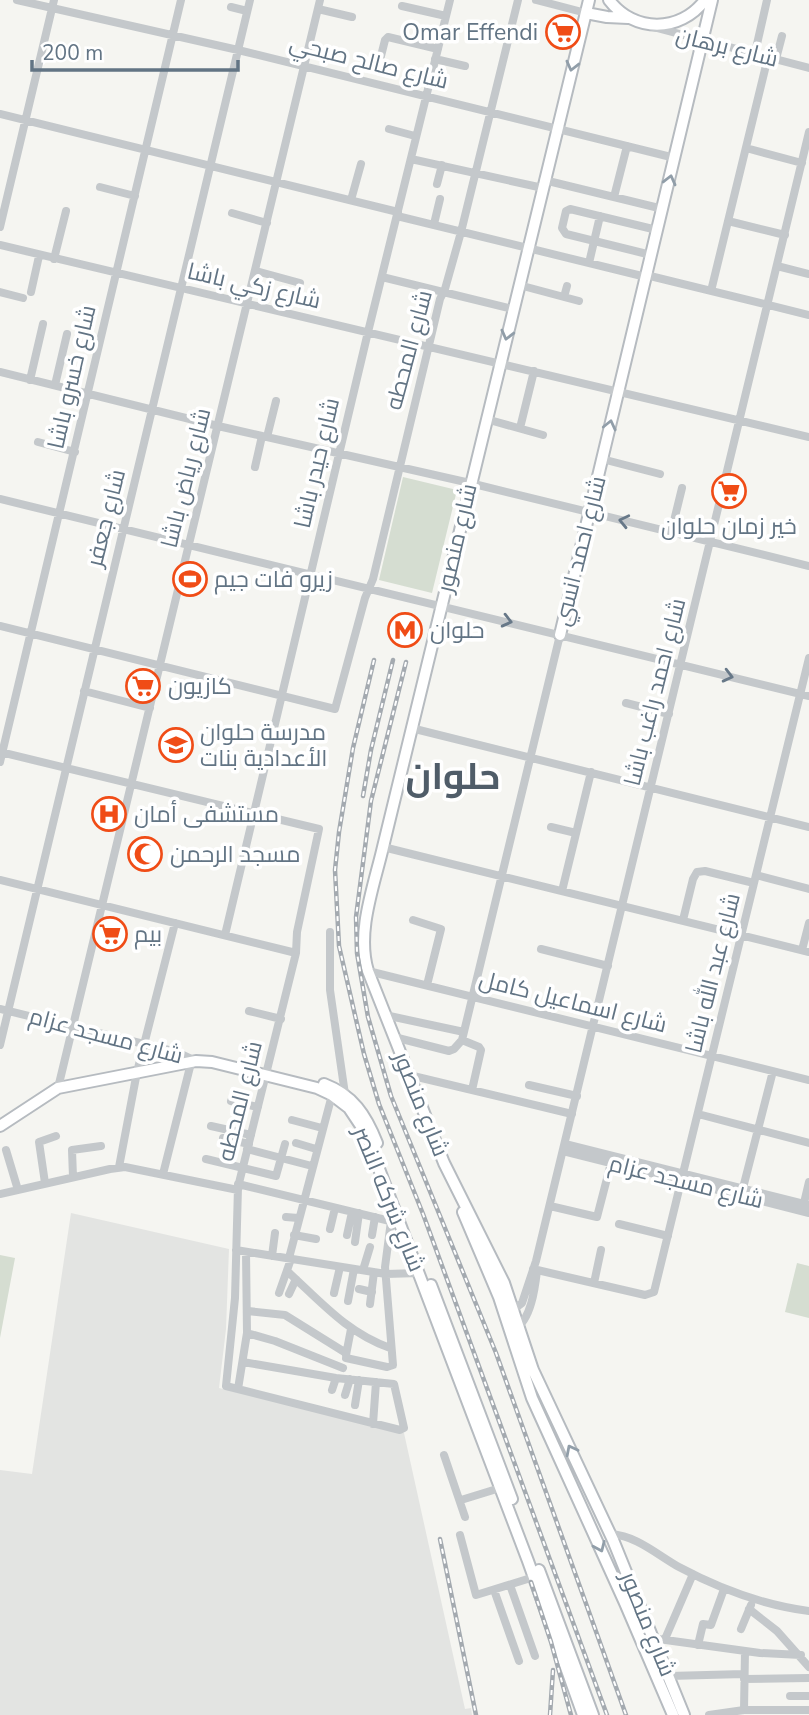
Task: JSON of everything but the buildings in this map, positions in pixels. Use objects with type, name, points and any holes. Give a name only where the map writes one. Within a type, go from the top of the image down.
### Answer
[{"type":"street","name":"شارع صالح صبحي","points":[[18,0],[53,4],[172,36],[675,158]]},
{"type":"street","name":"شارع خسرو باشا","points":[[0,762],[181,0]]},
{"type":"street","name":"شارع جعفر","points":[[0,1045],[4,1009],[37,889],[250,0]]},
{"type":"street","name":"شارع حيدر باشا","points":[[225,936],[415,136],[450,0]]},
{"type":"street","name":"شارع المحطه","points":[[281,696],[335,709],[370,588],[518,0]]},
{"type":"street","points":[[536,0],[586,13],[660,25],[688,17],[705,0]]},
{"type":"street","name":"شارع منصور","points":[[589,0],[411,728],[364,932],[363,951],[385,1015],[456,1189],[492,1257],[532,1398],[571,1484],[653,1639],[673,1715]]},
{"type":"street","points":[[609,0],[629,18]]},
{"type":"street","name":"شارع احمد انسي","points":[[463,1036],[712,0]]},
{"type":"street","points":[[755,53],[767,0]]},
{"type":"street","points":[[0,228],[53,4]]},
{"type":"street","points":[[318,4],[352,17]]},
{"type":"street","name":"شارع رياض باشا","points":[[58,1087],[318,4]]},
{"type":"street","points":[[402,6],[446,16]]},
{"type":"street","points":[[231,7],[247,11]]},
{"type":"street","name":"شارع برهان","points":[[645,24],[809,68]]},
{"type":"street","points":[[711,291],[746,148],[772,58],[782,36]]},
{"type":"street","points":[[380,60],[388,37],[465,66]]},
{"type":"street","points":[[0,114],[351,200],[461,232],[809,315]]},
{"type":"street","points":[[389,129],[415,136]]},
{"type":"street","name":"شارع احمد راغب باشا","points":[[514,1329],[526,1317],[564,1147],[809,132]]},
{"type":"street","points":[[614,197],[627,146]]},
{"type":"street","points":[[746,148],[802,163]]},
{"type":"street","points":[[411,159],[614,197],[663,209]]},
{"type":"street","points":[[351,200],[361,164]]},
{"type":"street","points":[[437,184],[442,165]]},
{"type":"street","points":[[798,177],[809,180]]},
{"type":"street","points":[[100,187],[135,196]]},
{"type":"street","points":[[434,224],[440,199]]},
{"type":"street","points":[[651,255],[564,233],[562,228],[569,209],[657,230]]},
{"type":"street","points":[[54,259],[66,211]]},
{"type":"street","points":[[232,213],[267,223]]},
{"type":"street","points":[[589,263],[600,216]]},
{"type":"street","points":[[728,221],[785,235]]},
{"type":"street","name":"شارع زكي باشا","points":[[0,245],[809,437]]},
{"type":"street","points":[[31,292],[39,256]]},
{"type":"street","points":[[777,266],[809,274]]},
{"type":"street","points":[[256,271],[300,283]]},
{"type":"street","points":[[382,277],[513,309]]},
{"type":"street","points":[[519,285],[579,301]]},
{"type":"street","points":[[564,297],[567,286]]},
{"type":"street","points":[[0,292],[23,298]]},
{"type":"street","points":[[30,380],[43,324]]},
{"type":"street","points":[[55,385],[67,334]]},
{"type":"street","points":[[520,428],[534,371]]},
{"type":"street","points":[[0,372],[809,566]]},
{"type":"street","points":[[255,467],[276,401]]},
{"type":"street","points":[[486,419],[543,435]]},
{"type":"street","points":[[38,442],[75,452]]},
{"type":"street","points":[[602,459],[660,474]]},
{"type":"street","points":[[671,533],[682,488]]},
{"type":"street","points":[[0,499],[805,695]]},
{"type":"street","points":[[0,626],[281,696]]},
{"type":"street","name":"شارع عبد الله باشا","points":[[594,1283],[650,1295],[656,1287],[770,818],[805,695],[809,658]]},
{"type":"street","points":[[84,691],[150,708]]},
{"type":"street","points":[[626,703],[669,714]]},
{"type":"street","points":[[411,728],[809,827]]},
{"type":"street","points":[[1,752],[253,813]]},
{"type":"street","points":[[562,891],[591,772]]},
{"type":"street","name":"شارع المحطه","points":[[241,1251],[226,1386],[238,1389],[248,1311],[241,1251],[238,1187],[296,953],[297,932],[319,829],[253,813]]},
{"type":"street","points":[[551,827],[576,833]]},
{"type":"street","points":[[383,847],[806,951],[809,923]]},
{"type":"street","points":[[683,920],[697,872],[705,871],[809,889]]},
{"type":"street","points":[[0,880],[296,953]]},
{"type":"street","points":[[413,920],[441,929],[427,985]]},
{"type":"street","points":[[118,1167],[137,1072],[175,923]]},
{"type":"street","points":[[330,932],[330,990],[345,1094]]},
{"type":"street","points":[[541,949],[608,966]]},
{"type":"street","name":"شارع اسماعيل كامل","points":[[368,971],[809,1080]]},
{"type":"street","name":"شارع مسجد عزام","points":[[4,1009],[145,1043],[183,1054],[193,1062],[212,1062]]},
{"type":"street","points":[[249,1011],[281,1019]]},
{"type":"street","points":[[385,1015],[463,1036],[480,1047],[472,1090]]},
{"type":"street","points":[[394,1037],[449,1051],[454,1049],[463,1036]]},
{"type":"street","name":"شارع شركه النصر","points":[[212,1062],[226,1059],[317,1088],[349,1108],[361,1123],[396,1222],[419,1273],[534,1577],[583,1715]]},
{"type":"street","points":[[0,1126],[58,1087],[193,1062],[163,1174]]},
{"type":"street","points":[[743,1188],[773,1071]]},
{"type":"street","name":"شارع شركه النصر","points":[[267,1072],[326,1084],[345,1094],[360,1108],[371,1126],[593,1715]]},
{"type":"street","points":[[410,1075],[572,1114]]},
{"type":"street","points":[[529,1084],[577,1096]]},
{"type":"street","points":[[279,1293],[332,1095]]},
{"type":"street","points":[[231,1101],[258,1107]]},
{"type":"street","points":[[698,1114],[809,1143]]},
{"type":"street","points":[[292,1120],[322,1128]]},
{"type":"street","points":[[211,1126],[281,1158],[312,1166]]},
{"type":"street","points":[[46,1183],[39,1141],[56,1136]]},
{"type":"street","points":[[223,1138],[249,1143]]},
{"type":"street","points":[[206,1158],[276,1176],[285,1143]]},
{"type":"street","points":[[296,1143],[316,1149]]},
{"type":"street","points":[[73,1177],[72,1150],[101,1146]]},
{"type":"street","name":"شارع مسجد عزام","points":[[564,1147],[611,1163],[743,1188],[806,1204]]},
{"type":"street","name":"شارع مسجد عزام","points":[[564,1147],[809,1213]]},
{"type":"street","points":[[6,1150],[18,1190]]},
{"type":"street","points":[[550,1206],[597,1217],[611,1163]]},
{"type":"street","points":[[0,1194],[118,1167],[238,1187],[396,1222],[385,1267],[393,1362],[391,1366],[346,1356],[285,1315],[248,1311]]},
{"type":"street","points":[[806,1204],[809,1182]]},
{"type":"street","points":[[330,1229],[335,1208]]},
{"type":"street","points":[[347,1235],[356,1212]]},
{"type":"street","points":[[355,1242],[356,1212]]},
{"type":"street","points":[[286,1217],[298,1218]]},
{"type":"street","points":[[372,1235],[375,1217]]},
{"type":"street","points":[[619,1224],[668,1237]]},
{"type":"street","points":[[272,1256],[275,1233]]},
{"type":"street","points":[[294,1234],[316,1239]]},
{"type":"street","points":[[348,1301],[358,1270],[370,1247]]},
{"type":"street","points":[[536,1267],[594,1283],[601,1250]]},
{"type":"street","points":[[241,1251],[386,1274],[419,1273]]},
{"type":"street","points":[[334,1293],[340,1267]]},
{"type":"street","name":"شارع احمد راغب باشا","points":[[509,1312],[523,1303],[536,1267]]},
{"type":"street","points":[[287,1270],[351,1329],[390,1348]]},
{"type":"street","points":[[370,1304],[374,1272]]},
{"type":"street","points":[[289,1294],[296,1279]]},
{"type":"street","points":[[359,1289],[372,1292]]},
{"type":"street","points":[[351,1329],[343,1368],[355,1405]]},
{"type":"street","name":"شارع منصور","points":[[514,1329],[611,1534],[684,1715]]},
{"type":"street","points":[[247,1334],[275,1341],[343,1368]]},
{"type":"street","points":[[238,1389],[340,1411],[373,1424],[403,1430],[397,1387],[392,1383],[346,1379],[243,1362]]},
{"type":"street","points":[[332,1390],[346,1379]]},
{"type":"street","points":[[345,1395],[346,1379]]},
{"type":"street","points":[[373,1424],[376,1382]]},
{"type":"street","points":[[444,1455],[466,1517]]},
{"type":"street","points":[[571,1484],[585,1477]]},
{"type":"street","points":[[461,1500],[500,1488]]},
{"type":"street","points":[[611,1534],[636,1540],[723,1589],[809,1611]]},
{"type":"street","points":[[460,1535],[474,1593],[477,1595],[534,1577]]},
{"type":"street","points":[[693,1574],[653,1639],[806,1660]]},
{"type":"street","points":[[509,1585],[535,1656]]},
{"type":"street","points":[[698,1645],[703,1624],[711,1625],[723,1589]]},
{"type":"street","points":[[494,1590],[519,1661]]},
{"type":"street","points":[[741,1629],[753,1598]]},
{"type":"street","points":[[749,1609],[778,1631],[806,1660]]},
{"type":"street","points":[[744,1710],[746,1651]]},
{"type":"street","points":[[669,1675],[809,1678]]},
{"type":"street","points":[[790,1696],[809,1696]]},
{"type":"street","points":[[709,1715],[744,1710],[804,1712]]},
{"type":"shaded area","points":[[403,477],[457,490],[432,593],[379,580]]},
{"type":"shaded area","points":[[71,1213],[229,1249],[226,1329],[219,1388],[404,1433],[465,1709],[471,1708],[472,1715],[0,1715],[0,1470],[32,1474]]},
{"type":"shaded area","points":[[0,1255],[15,1258],[0,1338]]},
{"type":"shaded area","points":[[797,1263],[809,1266],[809,1318],[785,1312]]},
{"type":"railway","points":[[374,660],[353,748],[339,832],[335,870],[339,946],[364,1054],[379,1104],[423,1214],[607,1715]]},
{"type":"railway","points":[[363,796],[393,660]]},
{"type":"railway","points":[[406,662],[371,801],[356,917],[357,953],[368,1017],[391,1096],[496,1353],[626,1715]]},
{"type":"railway","points":[[440,1539],[476,1715]]},
{"type":"railway","points":[[531,1582],[571,1715]]},
{"type":"railway","points":[[550,1715],[553,1670]]},
{"type":"place","name":"Omar Effendi","points":[[563,32]]},
{"type":"place","name":"خير زمان حلوان","points":[[729,491]]},
{"type":"place","name":"زيرو فات جيم","points":[[190,579]]},
{"type":"place","name":"حلوان","points":[[405,630]]},
{"type":"place","name":"كازيون","points":[[143,686]]},
{"type":"place","name":"مدرسة حلوان الأعدادية بنات","points":[[176,745]]},
{"type":"place","name":"مستشفى أمان","points":[[109,814]]},
{"type":"place","name":"مسجد الرحمن","points":[[145,854]]},
{"type":"place","name":"بيم","points":[[110,934]]},
{"type":"district","name":"حلوان","points":[[453,777]]}]
